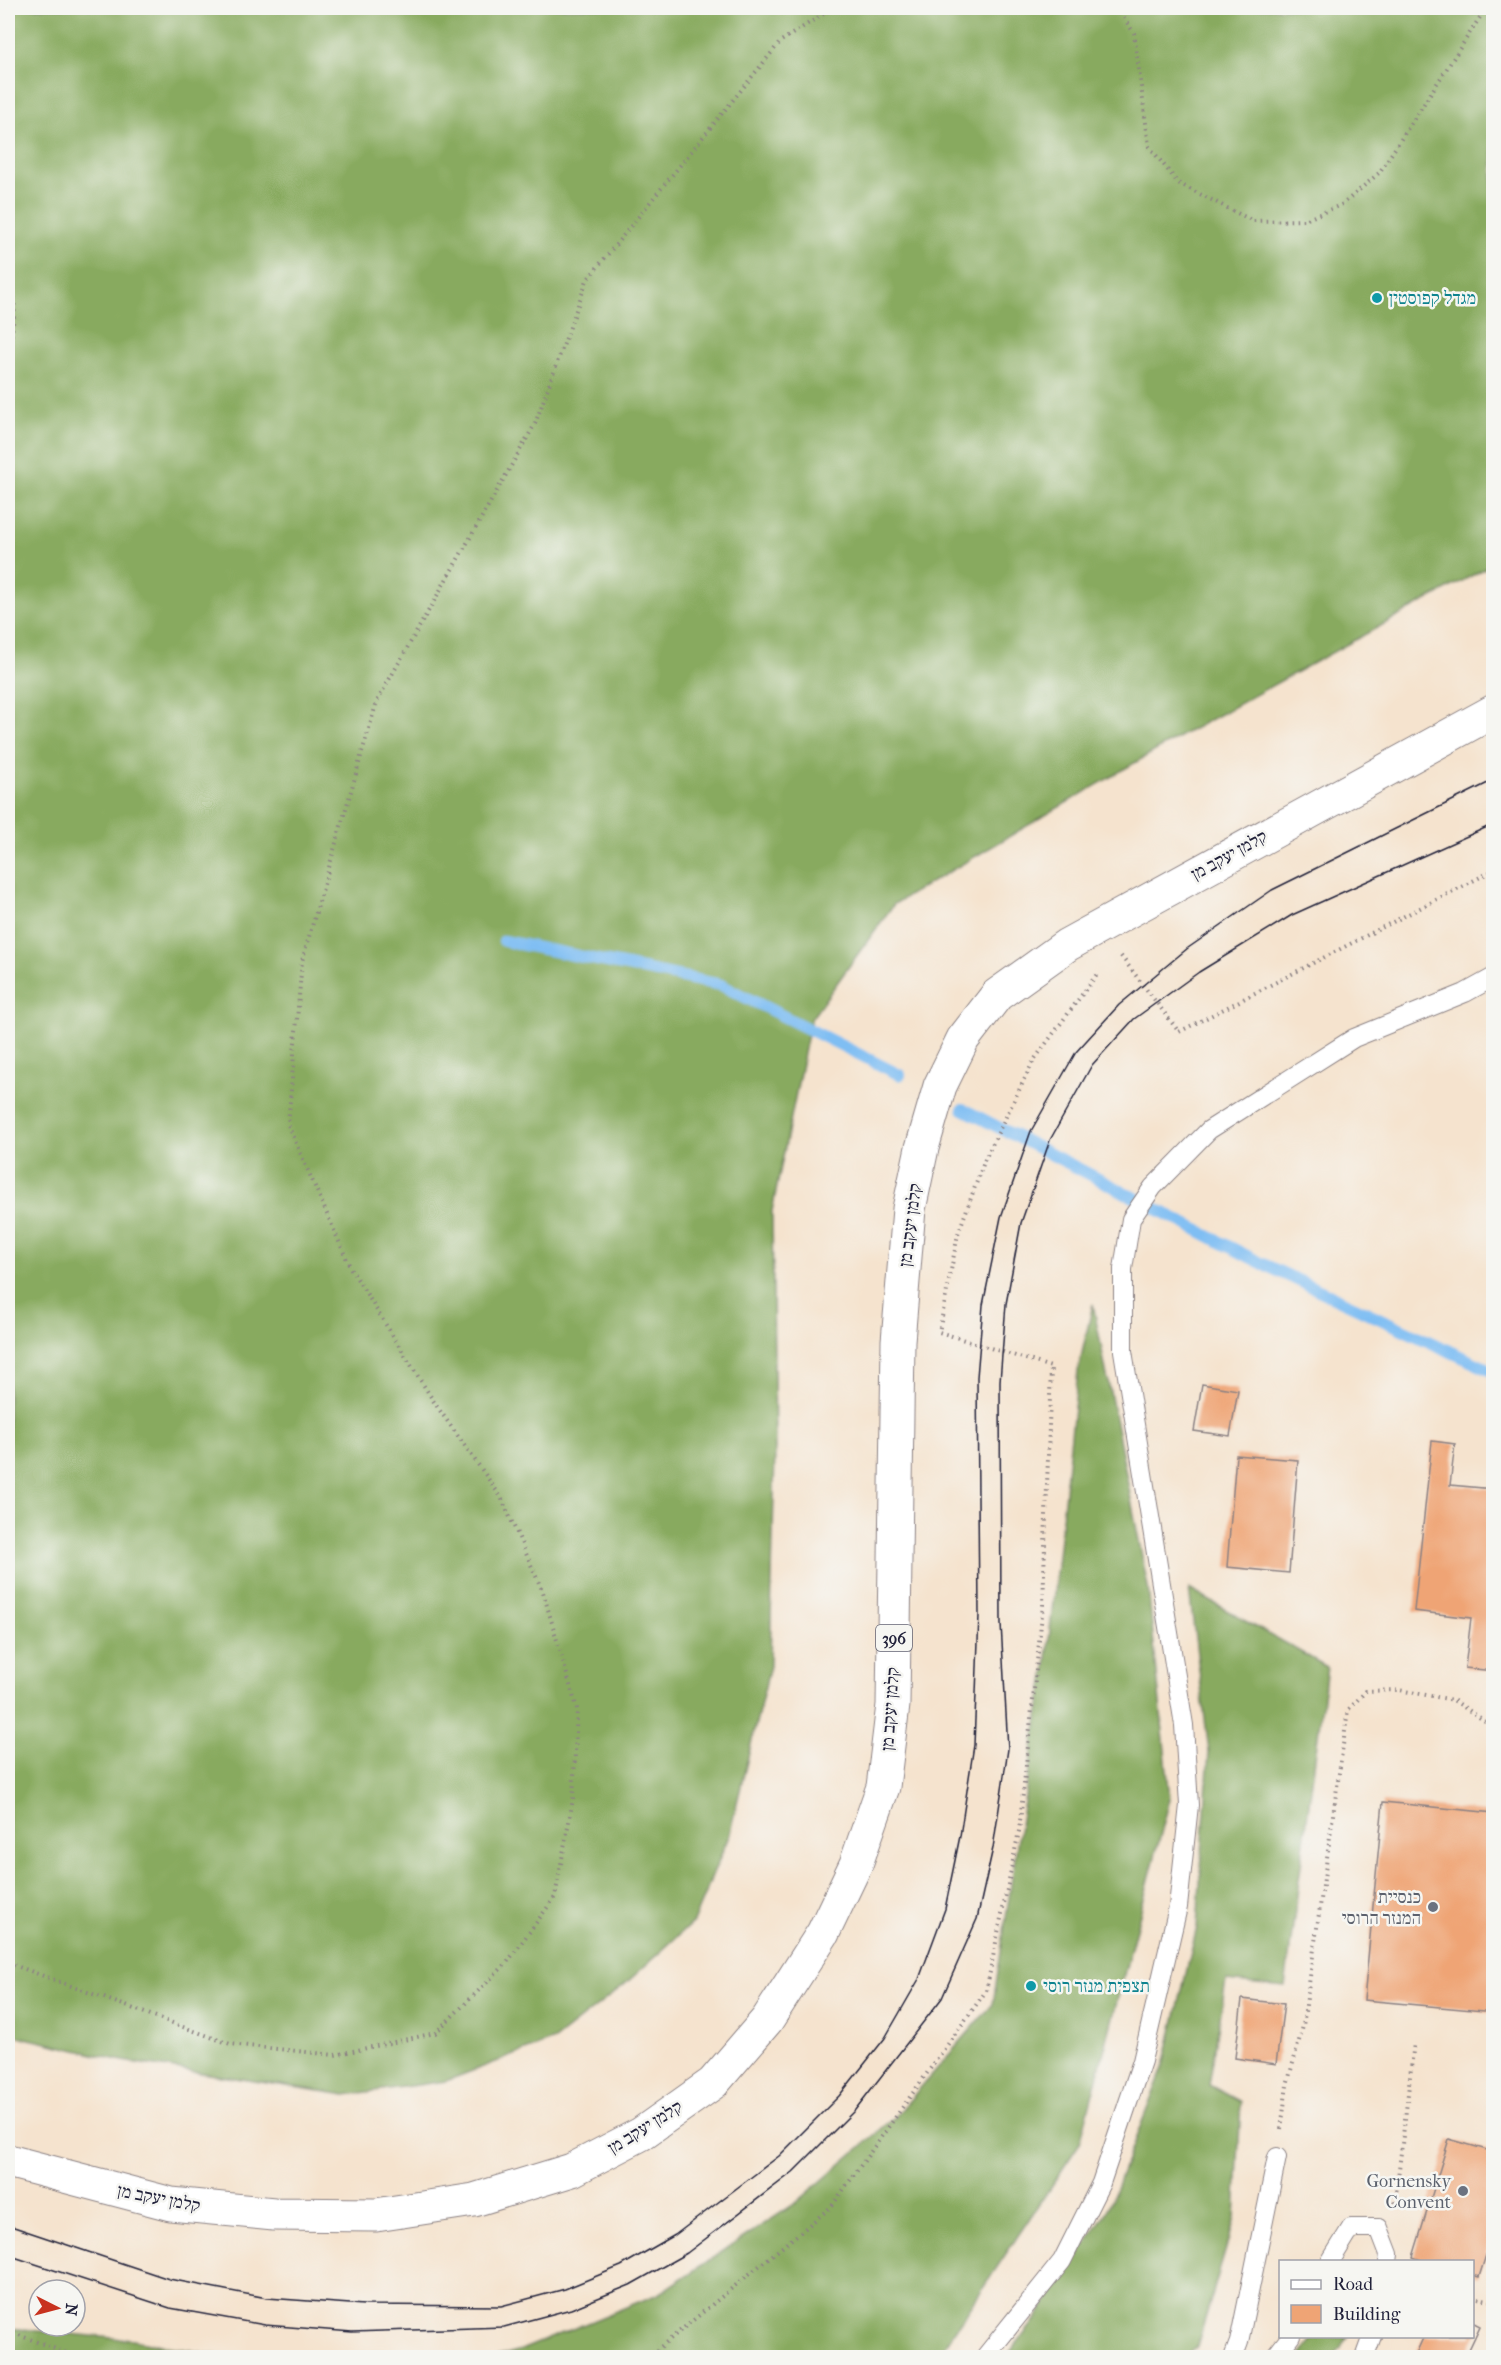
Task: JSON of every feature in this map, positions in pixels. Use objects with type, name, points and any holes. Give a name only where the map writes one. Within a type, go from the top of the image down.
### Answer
[{"type":"main road","name":"קלמן יעקב מן","points":[[8,2161],[171,2204],[274,2214],[376,2215],[474,2200],[572,2170],[641,2134],[713,2084],[767,2020],[823,1933],[856,1864],[883,1787],[893,1705],[898,1341],[909,1209],[922,1148],[940,1086],[963,1039],[997,995],[1067,945],[1494,711]]},
{"type":"lane","points":[[984,2358],[1062,2260],[1101,2183],[1142,2061],[1178,1907],[1189,1805],[1184,1725],[1123,1351],[1123,1269],[1131,1219],[1153,1187],[1209,1130],[1354,1038],[1465,993],[1494,977]]},
{"type":"lane","points":[[1233,2358],[1239,2343],[1277,2157]]},
{"type":"lane","points":[[1331,2260],[1351,2228],[1379,2228],[1389,2258]]},
{"type":"lane","points":[[1274,2358],[1290,2338]]},
{"type":"lane","points":[[1364,2358],[1372,2338]]},
{"type":"path","points":[[8,1963],[230,2044],[335,2055],[435,2033],[506,1964],[555,1897],[573,1799],[577,1709],[543,1592],[501,1497],[436,1405],[351,1269],[288,1125],[302,961],[377,701],[535,424],[587,280],[781,41],[833,8]]},
{"type":"path","points":[[1117,8],[1134,33],[1149,146],[1178,183],[1253,221],[1305,220],[1343,204],[1379,173],[1486,8]]},
{"type":"path","points":[[8,275],[15,307],[8,367]]},
{"type":"path","points":[[1118,951],[1179,1032],[1494,870]]},
{"type":"path","points":[[647,2358],[831,2207],[986,1991],[1019,1831],[1042,1617],[1051,1367],[939,1332],[958,1234],[985,1159],[1034,1060],[1103,965]]},
{"type":"path","points":[[1277,2157],[1287,2085],[1303,2026],[1348,1710],[1366,1691],[1399,1690],[1453,1700],[1494,1727]]},
{"type":"path","points":[[1389,2258],[1414,2043]]},
{"type":"path","points":[[1474,2297],[1494,2301]]},
{"type":"path","points":[[8,2331],[80,2358]]},
{"type":"green space","points":[[8,8],[1493,8],[1493,564],[1184,734],[894,904],[811,1019],[772,1211],[775,1448],[770,1666],[729,1836],[693,1922],[624,1985],[554,2040],[446,2081],[346,2095],[123,2061],[8,2034]]},
{"type":"green space","points":[[1093,1304],[1148,1587],[1170,1799],[1080,2143],[937,2357],[496,2357],[521,2350],[658,2294],[796,2203],[895,2117],[993,2004],[1045,1676],[1078,1371]]},
{"type":"green space","points":[[1189,1589],[1327,1667],[1285,1987],[1226,1981],[1209,2085],[1241,2102],[1235,2218],[1197,2346],[1187,2357],[1006,2357],[1033,2323],[1107,2211],[1164,2066],[1197,1927],[1209,1752]]},
{"type":"green space","points":[[8,2328],[27,2330],[27,2338],[87,2338],[87,2336],[133,2340],[227,2357],[8,2357]]},
{"type":"green space","points":[[1314,2338],[1347,2338],[1332,2357],[1299,2357]]},
{"type":"building","points":[[1202,1384],[1238,1390],[1230,1436],[1194,1431]]},
{"type":"building","points":[[1432,1441],[1455,1444],[1450,1485],[1494,1489],[1494,1671],[1465,1668],[1471,1618],[1414,1611]]},
{"type":"building","points":[[1236,1455],[1298,1460],[1289,1573],[1227,1567]]},
{"type":"building","name":"כנסיית המנזר הרוסי","points":[[1383,1802],[1494,1813],[1494,2012],[1364,2000]]},
{"type":"building","points":[[1242,1999],[1284,2004],[1276,2064],[1235,2058]]},
{"type":"building","name":"Gornensky Convent","points":[[1449,2139],[1494,2152],[1494,2230],[1479,2277],[1474,2276],[1474,2260],[1421,2260],[1413,2257]]},
{"type":"building","points":[[1474,2323],[1480,2326],[1465,2358],[1414,2358],[1423,2338],[1474,2338]]},
{"type":"waterway","points":[[504,941],[721,985],[900,1075]]},
{"type":"waterway","points":[[963,1109],[1263,1264],[1494,1372]]},
{"type":"tram line","points":[[8,2225],[169,2279],[267,2298],[364,2305],[501,2306],[565,2289],[621,2266],[675,2235],[779,2156],[839,2096],[885,2038],[919,1979],[945,1909],[960,1836],[974,1745],[979,1615],[977,1377],[983,1305],[1001,1217],[1031,1131],[1076,1052],[1119,1005],[1188,948],[1272,890],[1494,780]]},
{"type":"tram line","points":[[8,2255],[170,2308],[265,2325],[352,2332],[504,2327],[571,2309],[630,2285],[687,2253],[793,2172],[855,2110],[942,1998],[977,1919],[993,1848],[1008,1749],[1001,1624],[1000,1381],[1006,1304],[1021,1223],[1050,1140],[1092,1065],[1134,1019],[1199,972],[1292,915],[1494,824]]},
{"type":"place","name":"מגדל קפוסטין","points":[[1377,298]]},
{"type":"place","name":"כנסיית המנזר הרוסי","points":[[1433,1907]]},
{"type":"place","name":"תצפית מנזר רוסי","points":[[1031,1986]]},
{"type":"place","name":"Gornensky Convent","points":[[1463,2191]]}]
